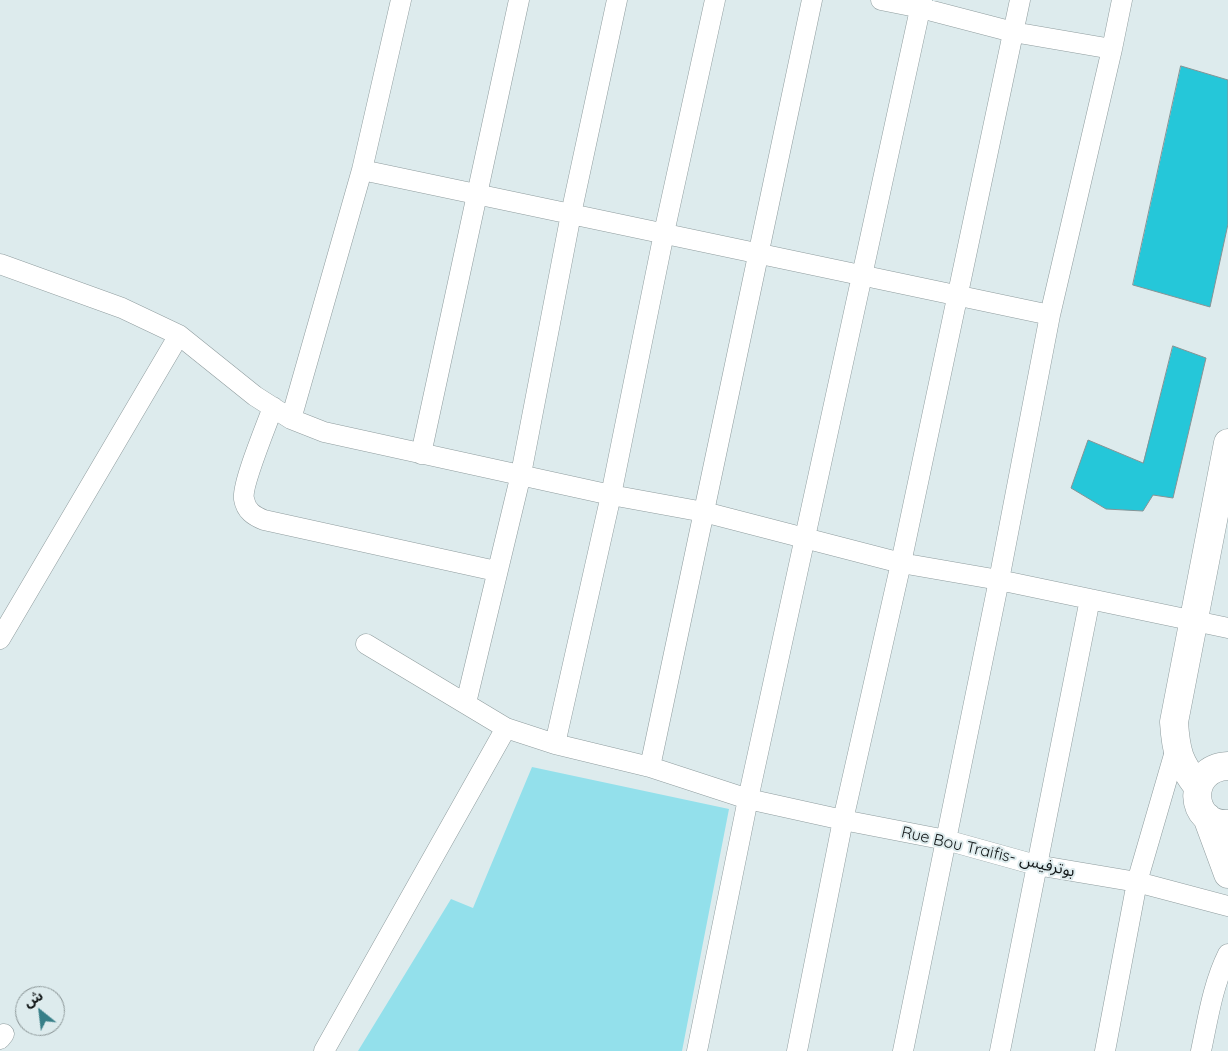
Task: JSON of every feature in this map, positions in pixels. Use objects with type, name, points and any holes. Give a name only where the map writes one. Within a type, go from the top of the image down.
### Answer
[{"type":"street","points":[[291,419],[362,170],[401,0]]},
{"type":"street","points":[[421,454],[519,0]]},
{"type":"street","points":[[466,703],[496,571],[521,474],[572,214],[618,0]]},
{"type":"street","points":[[555,744],[611,495],[664,233],[715,0]]},
{"type":"street","points":[[650,767],[812,0]]},
{"type":"street","points":[[881,0],[921,4],[1013,32],[1112,49]]},
{"type":"street","points":[[797,1051],[843,820],[901,563],[1020,0]]},
{"type":"street","points":[[903,1051],[999,580],[1050,315],[1122,0]]},
{"type":"street","points":[[697,1051],[748,799],[921,4]]},
{"type":"street","points":[[362,170],[1050,315]]},
{"type":"street","points":[[0,264],[122,308],[179,335],[255,396],[291,419],[324,432],[611,495],[704,512],[901,563],[999,580],[1228,628]]},
{"type":"street","points":[[0,639],[179,335]]},
{"type":"street","points":[[273,407],[246,480],[243,498],[246,507],[253,515],[264,520],[496,571]]},
{"type":"street","points":[[1198,787],[1184,768],[1176,748],[1174,722],[1228,443]]},
{"type":"street","points":[[1000,1051],[1090,599]]},
{"type":"street","name":"Rue Bou Traifis- بوترفيس","points":[[366,644],[506,728],[555,744],[650,767],[748,799],[946,840],[1036,866],[1137,882],[1228,906]]},
{"type":"street","points":[[324,1051],[506,728]]},
{"type":"street","points":[[1105,1051],[1137,882],[1176,748]]},
{"type":"street","points":[[1228,766],[1213,769],[1206,773],[1196,795],[1201,811],[1218,820],[1228,874]]},
{"type":"street","points":[[1201,1051],[1211,1003],[1221,969],[1228,954]]},
{"type":"shaded area","points":[[532,767],[729,809],[682,1051],[358,1051],[451,899],[473,908]]},
{"type":"building","points":[[1181,66],[1228,80],[1228,224],[1210,307],[1133,285]]},
{"type":"building","points":[[1173,346],[1206,358],[1173,498],[1153,495],[1143,511],[1106,509],[1071,488],[1088,440],[1143,463]]}]
